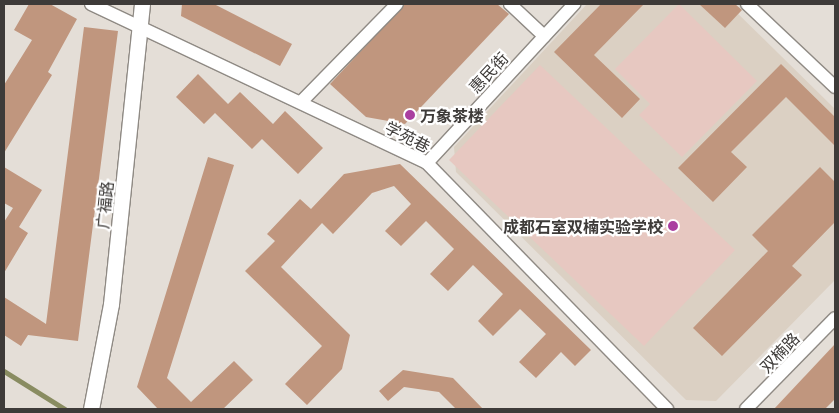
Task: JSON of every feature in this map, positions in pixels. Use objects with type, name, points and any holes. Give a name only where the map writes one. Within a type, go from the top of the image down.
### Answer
[{"type":"street","name":"学苑巷","points":[[91,4],[141,24],[427,163],[666,409]]},
{"type":"street","name":"广福路","points":[[91,409],[111,304],[142,4]]},
{"type":"street","points":[[301,102],[397,4]]},
{"type":"street","points":[[510,4],[544,36]]},
{"type":"street","name":"惠民街","points":[[427,163],[574,4]]},
{"type":"street","points":[[747,4],[835,87]]},
{"type":"street","name":"双楠路","points":[[746,409],[835,318]]},
{"type":"shaded area","name":"成都石室双楠实验学校","points":[[587,4],[728,4],[835,109],[835,280],[716,401],[686,400],[456,172],[454,147]]},
{"type":"shaded area","points":[[679,4],[757,81],[682,157],[639,115],[650,104],[615,69]]},
{"type":"shaded area","points":[[540,65],[735,250],[644,346],[449,160]]},
{"type":"building","points":[[29,4],[50,4],[77,19],[48,72],[52,75],[4,153],[4,85],[32,40],[14,30]]},
{"type":"building","points":[[182,4],[214,4],[292,44],[280,66],[181,16]]},
{"type":"building","points":[[405,4],[497,4],[509,14],[405,124],[366,117],[330,84]]},
{"type":"building","points":[[601,4],[644,4],[594,55],[640,99],[622,118],[554,52]]},
{"type":"building","points":[[699,4],[735,4],[742,10],[725,28]]},
{"type":"building","points":[[84,27],[118,31],[78,341],[28,335],[21,346],[4,335],[4,297],[46,324]]},
{"type":"building","points":[[781,64],[835,117],[835,146],[786,97],[731,152],[747,167],[713,202],[678,168]]},
{"type":"building","points":[[198,74],[228,104],[240,92],[273,124],[285,111],[323,148],[298,174],[262,139],[252,149],[215,113],[204,124],[176,97]]},
{"type":"building","points":[[208,157],[234,165],[167,378],[191,402],[234,361],[253,380],[223,409],[158,409],[137,387]]},
{"type":"building","points":[[400,164],[591,350],[575,366],[561,352],[536,378],[519,362],[546,334],[520,309],[493,336],[478,321],[503,294],[473,265],[448,291],[430,274],[454,249],[426,221],[401,246],[385,231],[411,204],[394,186],[372,193],[333,234],[322,223],[281,267],[350,335],[342,369],[307,405],[285,384],[322,346],[245,271],[275,241],[267,234],[300,199],[311,209],[344,174]]},
{"type":"building","points":[[4,167],[42,190],[19,227],[28,233],[4,273],[4,222],[13,208],[4,203]]},
{"type":"building","points":[[820,167],[835,182],[835,222],[792,266],[802,275],[722,356],[693,328],[768,251],[752,235]]},
{"type":"building","points":[[835,344],[835,399],[825,409],[774,409]]},
{"type":"building","points":[[403,370],[453,378],[483,409],[456,409],[439,392],[404,387],[388,401],[379,391]]},
{"type":"waterway","points":[[4,371],[65,409]]},
{"type":"place","name":"万象茶楼","points":[[410,115]]},
{"type":"place","name":"成都石室双楠实验学校","points":[[673,226]]}]
